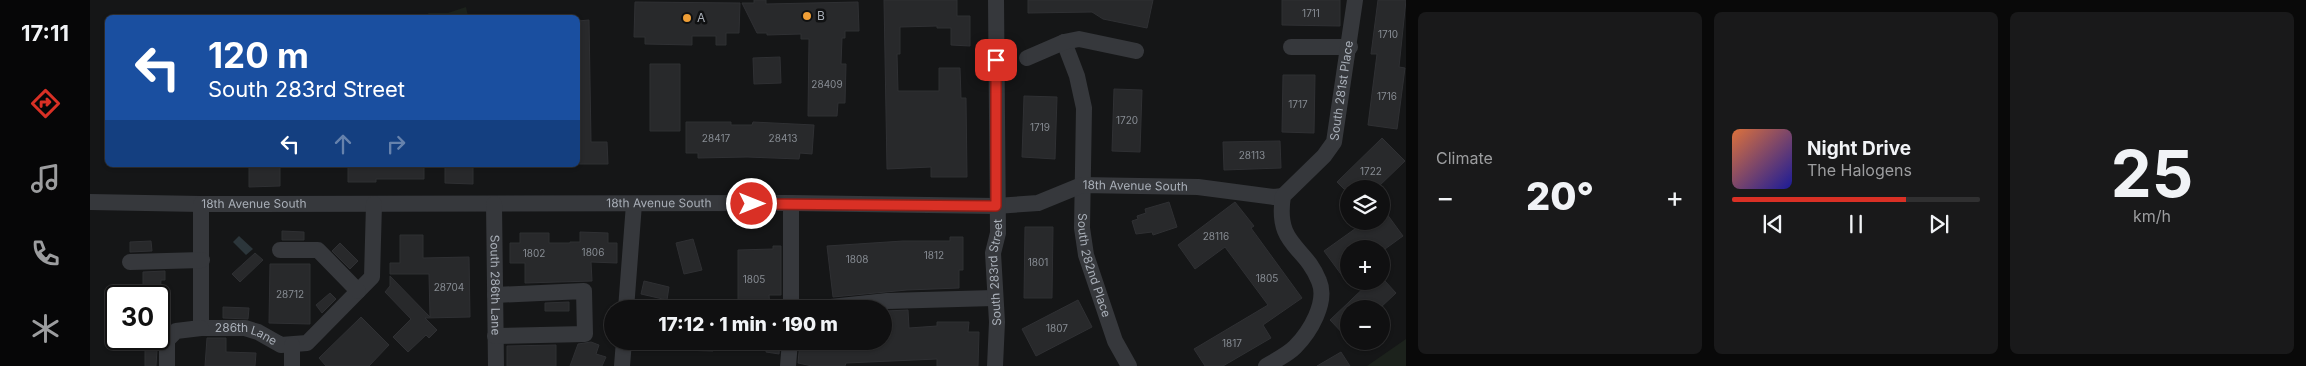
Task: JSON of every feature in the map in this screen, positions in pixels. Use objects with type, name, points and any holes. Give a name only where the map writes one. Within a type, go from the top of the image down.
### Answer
[{"type":"street","name":"South 283rd Street","points":[[995,366],[997,322],[994,298],[993,253],[998,233],[996,206],[996,0]]},
{"type":"street","name":"South 281st Place","points":[[1283,196],[1324,156],[1334,142],[1356,0]]},
{"type":"street","points":[[1027,58],[1064,42],[1079,39],[1136,51]]},
{"type":"street","name":"South 282nd Place","points":[[1064,42],[1077,76],[1084,108],[1083,241],[1115,342],[1129,366]]},
{"type":"street","points":[[1291,47],[1350,47]]},
{"type":"street","name":"18th Avenue South","points":[[90,202],[201,204],[791,203],[996,206],[1038,203],[1082,185],[1198,186],[1274,197],[1283,196]]},
{"type":"street","points":[[1266,366],[1296,346],[1312,324],[1321,299],[1322,290],[1317,275],[1284,231],[1282,214],[1283,196]]},
{"type":"street","points":[[791,203],[791,300]]},
{"type":"street","name":"286th Lane","points":[[201,204],[201,328],[245,328],[258,332],[281,345],[307,343],[372,276],[374,204]]},
{"type":"street","name":"South 286th Lane","points":[[494,204],[496,366]]},
{"type":"street","points":[[627,300],[634,204]]},
{"type":"street","points":[[280,250],[318,250],[358,291]]},
{"type":"street","points":[[130,262],[202,260]]},
{"type":"street","points":[[495,295],[584,291],[585,334],[495,336]]},
{"type":"street","points":[[892,301],[994,298]]},
{"type":"street","points":[[167,366],[168,340],[176,331],[201,328]]},
{"type":"street","points":[[292,345],[292,366]]},
{"type":"street","points":[[622,366],[623,350]]},
{"type":"street","points":[[788,366],[789,350]]},
{"type":"shaded area","points":[[466,7],[468,15],[429,15],[428,13],[448,13]]},
{"type":"shaded area","points":[[239,236],[253,249],[246,255],[233,242]]},
{"type":"shaded area","points":[[1406,339],[1406,366],[1367,366]]},
{"type":"building","points":[[754,0],[766,0],[766,4],[858,2],[859,31],[845,31],[845,38],[842,38],[841,64],[846,64],[845,103],[838,103],[837,116],[808,116],[809,39],[801,39],[801,34],[767,35],[767,33],[757,33],[742,3],[754,3]]},
{"type":"building","points":[[884,0],[957,0],[957,16],[970,16],[970,46],[951,45],[951,28],[937,28],[937,26],[900,27],[900,54],[897,54],[898,91],[939,91],[939,68],[960,68],[961,98],[966,98],[967,177],[931,177],[931,167],[887,169]]},
{"type":"building","points":[[1028,0],[1153,0],[1147,28],[1103,19],[1092,12],[1028,13]]},
{"type":"building","points":[[1282,0],[1340,0],[1340,26],[1282,25]]},
{"type":"building","points":[[1378,0],[1406,0],[1399,67],[1405,68],[1397,129],[1368,125],[1377,54],[1371,54]]},
{"type":"building","name":"A","points":[[635,2],[740,3],[739,33],[726,33],[726,45],[716,45],[716,36],[692,36],[692,45],[645,44],[645,37],[634,37]]},
{"type":"building","points":[[589,20],[591,142],[607,142],[608,164],[580,164],[580,21]]},
{"type":"building","points":[[780,57],[781,83],[754,84],[753,58]]},
{"type":"building","points":[[650,64],[680,64],[680,131],[650,131]]},
{"type":"building","points":[[1283,75],[1315,75],[1314,133],[1282,132]]},
{"type":"building","points":[[1114,89],[1142,90],[1140,152],[1112,151]]},
{"type":"building","points":[[1024,96],[1057,97],[1055,159],[1022,157]]},
{"type":"building","points":[[686,122],[731,122],[731,125],[752,125],[753,122],[814,125],[812,154],[800,153],[799,159],[698,158],[698,153],[686,153]]},
{"type":"building","points":[[1382,138],[1405,161],[1385,180],[1340,180],[1340,185],[1337,182]]},
{"type":"building","points":[[1280,141],[1281,168],[1224,170],[1223,142]]},
{"type":"building","points":[[249,167],[280,167],[280,186],[249,187]]},
{"type":"building","points":[[348,167],[424,167],[424,179],[376,179],[376,182],[348,182]]},
{"type":"building","points":[[445,167],[473,167],[473,184],[445,183]]},
{"type":"building","points":[[1169,202],[1177,227],[1153,235],[1152,232],[1136,234],[1132,221],[1138,219],[1137,216],[1146,213],[1145,209]]},
{"type":"building","points":[[1235,202],[1254,226],[1251,228],[1302,298],[1263,325],[1271,338],[1223,366],[1205,366],[1194,349],[1268,305],[1225,247],[1195,269],[1178,245]]},
{"type":"building","points":[[1390,218],[1403,236],[1390,245],[1390,240],[1340,240],[1340,273],[1324,251],[1353,230],[1390,230]]},
{"type":"building","points":[[1025,227],[1053,227],[1052,298],[1024,298]]},
{"type":"building","points":[[282,231],[304,232],[304,240],[282,240]]},
{"type":"building","points":[[580,232],[608,233],[608,243],[617,243],[617,263],[591,262],[592,281],[525,283],[525,263],[510,263],[510,243],[520,243],[520,233],[549,233],[549,243],[570,243],[580,242]]},
{"type":"building","points":[[400,235],[423,235],[423,258],[469,257],[470,317],[425,318],[437,330],[429,338],[426,335],[408,352],[393,337],[411,319],[385,292],[390,286],[390,276],[430,317],[429,274],[390,274],[390,263],[400,263]]},
{"type":"building","points":[[950,237],[963,237],[963,270],[959,270],[959,288],[907,290],[833,297],[827,246],[903,241],[950,241]]},
{"type":"building","points":[[693,239],[702,270],[684,274],[676,243]]},
{"type":"building","points":[[151,241],[152,251],[130,252],[130,242]]},
{"type":"building","points":[[340,243],[358,261],[350,269],[332,251]]},
{"type":"building","points":[[773,246],[781,246],[781,295],[769,295],[769,300],[738,300],[738,250],[773,249]]},
{"type":"building","points":[[255,253],[263,260],[240,282],[232,274]]},
{"type":"building","points":[[270,264],[310,264],[310,324],[269,323]]},
{"type":"building","points":[[165,271],[165,280],[161,280],[161,285],[143,285],[143,272]]},
{"type":"building","points":[[644,281],[669,287],[667,300],[641,294]]},
{"type":"building","points":[[1390,286],[1396,293],[1389,300],[1351,300],[1362,290],[1390,290]]},
{"type":"building","points":[[330,293],[336,299],[322,313],[316,305]]},
{"type":"building","points":[[1078,300],[1092,327],[1036,356],[1022,329]]},
{"type":"building","points":[[569,302],[569,311],[545,311],[545,303]]},
{"type":"building","points":[[223,307],[249,308],[248,319],[223,318]]},
{"type":"building","points":[[908,310],[909,328],[937,326],[937,322],[969,322],[968,332],[979,332],[978,366],[937,366],[937,359],[846,363],[845,366],[812,366],[798,363],[799,350],[892,350],[892,311]]},
{"type":"building","points":[[1340,310],[1340,331],[1330,320]]},
{"type":"building","points":[[361,317],[389,345],[369,366],[326,366],[319,358]]},
{"type":"building","points":[[207,338],[226,338],[226,352],[256,353],[255,366],[205,366]]},
{"type":"building","points":[[591,342],[599,345],[596,354],[606,357],[602,366],[570,366],[578,344]]},
{"type":"building","points":[[556,345],[556,366],[507,366],[507,346]]},
{"type":"building","points":[[145,350],[157,350],[156,366],[145,366]]},
{"type":"building","points":[[681,350],[713,350],[713,351]]},
{"type":"building","points":[[766,350],[779,350],[779,354],[766,352]]},
{"type":"building","points":[[1341,352],[1350,366],[1317,366]]},
{"type":"place","name":"B","points":[[807,16]]},
{"type":"place","name":"A","points":[[687,18]]},
{"type":"route","points":[[752,204],[996,206],[996,60]]}]
